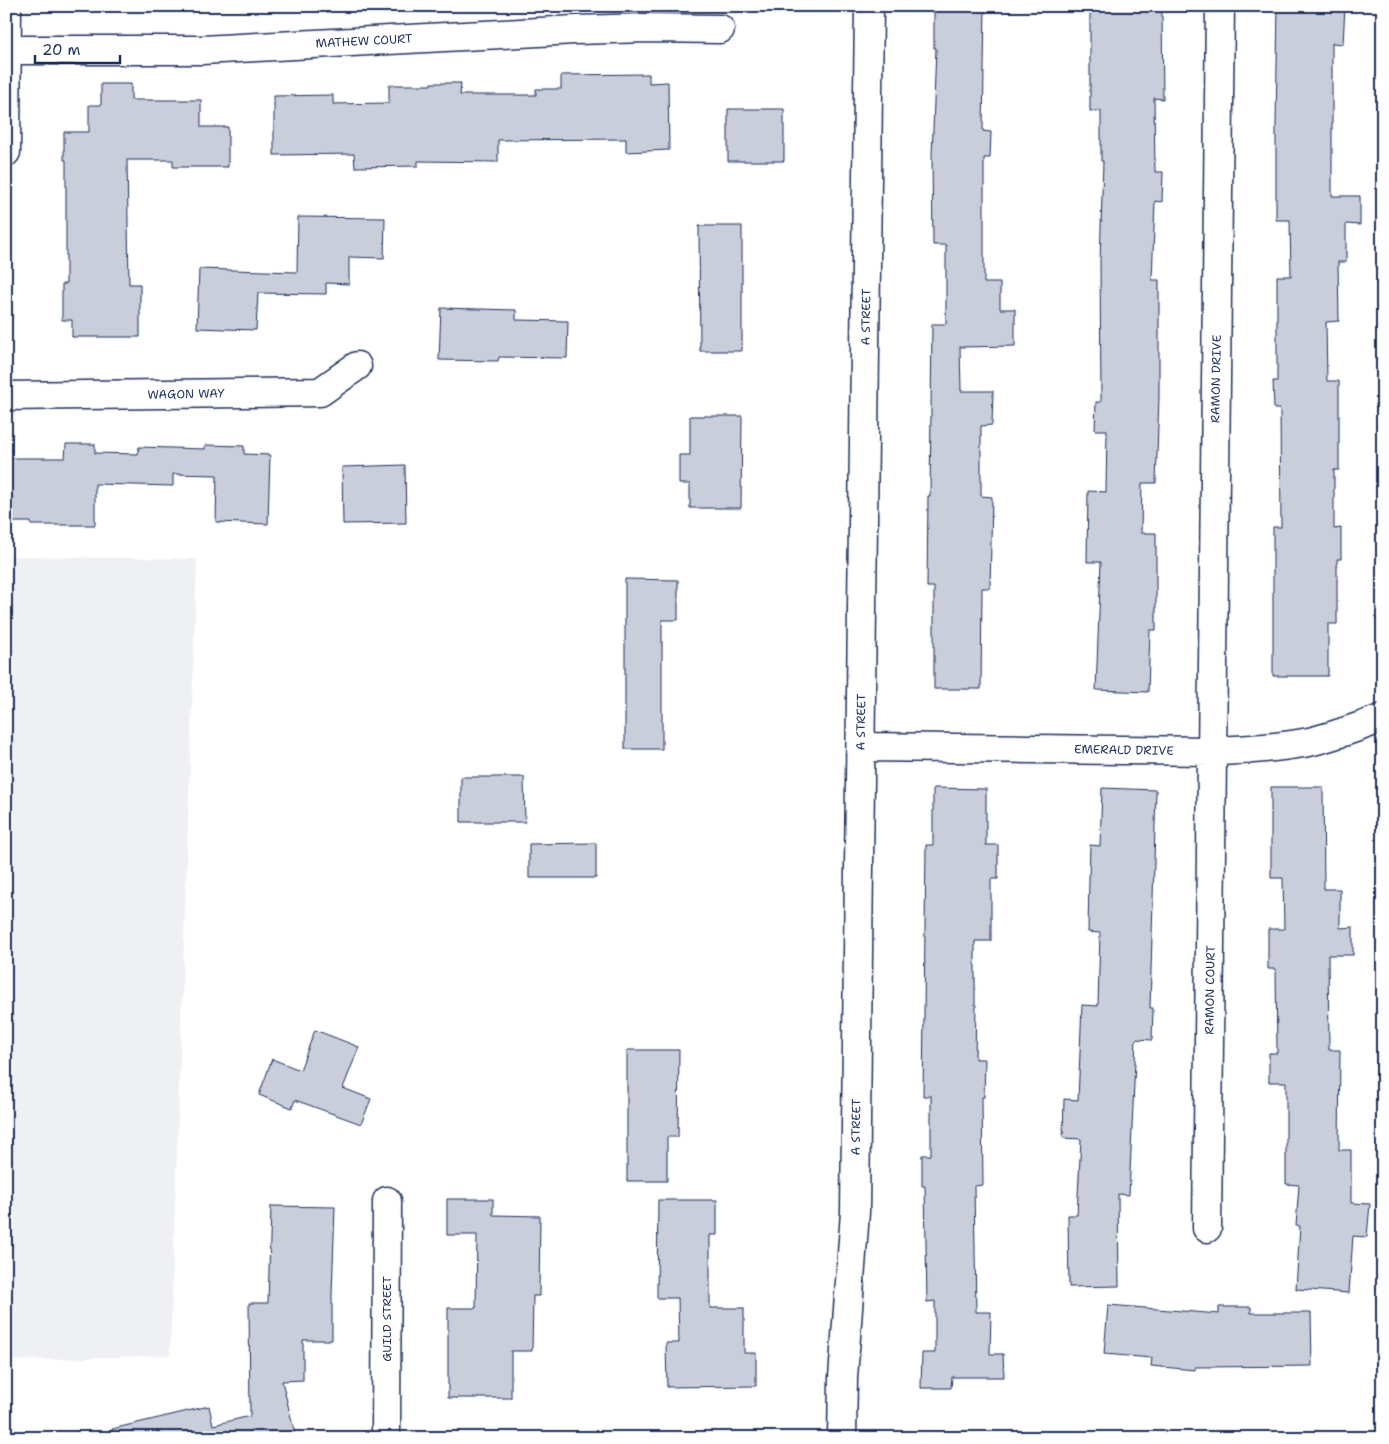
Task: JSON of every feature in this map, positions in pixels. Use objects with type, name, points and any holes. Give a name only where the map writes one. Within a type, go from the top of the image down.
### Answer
[{"type":"street","points":[[6,152],[8,6]]},
{"type":"street","name":"A STREET","points":[[842,1438],[843,1378],[855,1212],[869,6]]},
{"type":"street","name":"RAMON DRIVE","points":[[1212,751],[1220,6]]},
{"type":"street","name":"MATHEW COURT","points":[[7,50],[202,50],[574,30],[648,28],[720,30]]},
{"type":"street","name":"WAGON WAY","points":[[6,396],[320,392],[357,366]]},
{"type":"street","name":"EMERALD DRIVE","points":[[861,747],[1249,750],[1309,742],[1361,727],[1383,718]]},
{"type":"street","name":"RAMON COURT","points":[[1207,1228],[1212,751]]},
{"type":"street","name":"GUILD STREET","points":[[386,1438],[387,1201]]},
{"type":"shaded area","points":[[6,556],[197,559],[170,1355],[6,1361]]},
{"type":"building","points":[[934,6],[985,6],[983,131],[991,132],[990,158],[984,158],[984,283],[1000,283],[1000,309],[1015,309],[1015,346],[960,347],[961,391],[993,391],[992,425],[981,426],[981,496],[992,497],[990,588],[982,588],[981,689],[934,689],[934,587],[927,587],[932,324],[946,324],[946,245],[933,245],[932,156],[936,48],[934,48]]},
{"type":"building","points":[[1090,6],[1158,6],[1158,12],[1162,12],[1163,99],[1154,98],[1155,172],[1163,172],[1162,202],[1155,201],[1152,280],[1159,280],[1159,397],[1156,483],[1142,483],[1141,533],[1156,533],[1156,630],[1150,630],[1148,692],[1096,690],[1101,562],[1087,562],[1088,491],[1106,492],[1107,430],[1095,430],[1096,402],[1101,402],[1100,261],[1103,161],[1101,161],[1101,111],[1090,111]]},
{"type":"building","points":[[1278,6],[1345,6],[1343,44],[1332,43],[1332,196],[1360,196],[1360,225],[1346,224],[1346,262],[1338,262],[1339,321],[1326,322],[1327,381],[1339,381],[1339,470],[1334,470],[1334,529],[1341,528],[1341,559],[1337,559],[1337,624],[1328,624],[1328,676],[1273,676],[1273,527],[1281,527],[1280,409],[1274,409],[1273,381],[1277,381],[1277,276],[1291,276],[1290,220],[1276,220]]},
{"type":"building","points":[[649,74],[649,83],[668,82],[669,150],[626,152],[626,139],[498,140],[498,162],[418,161],[418,166],[355,167],[354,154],[274,155],[274,96],[333,95],[333,104],[389,103],[389,85],[431,85],[431,83],[461,83],[460,95],[536,95],[536,89],[561,89],[561,75]]},
{"type":"building","points":[[101,84],[131,84],[131,100],[201,100],[201,127],[228,127],[228,167],[173,167],[173,160],[127,160],[129,284],[140,284],[140,337],[72,337],[72,320],[62,320],[62,284],[66,284],[66,160],[64,160],[64,132],[89,132],[89,105],[101,105]]},
{"type":"building","points":[[728,109],[784,109],[784,161],[728,161]]},
{"type":"building","points":[[298,217],[385,218],[384,258],[349,257],[349,284],[326,283],[326,294],[258,293],[256,330],[197,328],[199,269],[297,272]]},
{"type":"building","points":[[699,226],[742,226],[742,351],[700,351]]},
{"type":"building","points":[[441,308],[516,310],[516,320],[568,321],[567,358],[499,357],[498,361],[439,360]]},
{"type":"building","points":[[690,416],[742,416],[741,508],[690,508],[690,484],[679,484],[679,455],[690,455]]},
{"type":"building","points":[[66,444],[95,444],[95,453],[138,454],[139,447],[205,449],[205,445],[244,446],[244,454],[270,455],[268,524],[216,522],[217,475],[173,474],[173,486],[95,484],[95,525],[31,525],[31,522],[6,522],[6,458],[65,458]]},
{"type":"building","points":[[405,465],[406,523],[343,524],[342,467]]},
{"type":"building","points":[[625,579],[678,580],[678,620],[662,620],[662,749],[625,749]]},
{"type":"building","points":[[461,777],[524,777],[525,822],[461,822]]},
{"type":"building","points":[[1271,787],[1323,787],[1324,889],[1340,889],[1340,928],[1353,927],[1353,955],[1328,955],[1329,1050],[1340,1050],[1339,1150],[1351,1150],[1351,1203],[1370,1204],[1367,1237],[1353,1236],[1349,1293],[1296,1289],[1300,1226],[1296,1226],[1299,1185],[1286,1184],[1286,1082],[1269,1082],[1269,1053],[1277,1053],[1276,969],[1268,969],[1268,929],[1284,929],[1283,878],[1271,878]]},
{"type":"building","points":[[933,788],[986,789],[986,845],[998,845],[998,879],[991,879],[991,941],[975,941],[975,1059],[985,1059],[984,1097],[982,1097],[983,1185],[974,1186],[976,1312],[991,1312],[990,1354],[1003,1354],[1004,1377],[952,1377],[951,1388],[921,1388],[922,1353],[935,1353],[935,1301],[927,1302],[925,1186],[922,1186],[922,1155],[931,1155],[931,1096],[923,1096],[926,845],[933,845]]},
{"type":"building","points":[[1102,788],[1156,790],[1150,1008],[1153,1008],[1152,1040],[1136,1039],[1129,1195],[1118,1194],[1119,1286],[1069,1287],[1068,1215],[1077,1215],[1081,1139],[1063,1138],[1064,1099],[1078,1100],[1082,1005],[1098,1006],[1100,933],[1088,932],[1090,845],[1100,846]]},
{"type":"building","points":[[596,843],[596,878],[529,878],[529,844]]},
{"type":"building","points":[[315,1030],[359,1047],[343,1088],[371,1099],[361,1124],[295,1100],[292,1108],[259,1095],[272,1059],[300,1070]]},
{"type":"building","points":[[627,1050],[679,1050],[678,1137],[667,1137],[667,1181],[627,1181]]},
{"type":"building","points":[[447,1199],[493,1199],[493,1215],[540,1216],[539,1296],[533,1296],[532,1351],[511,1351],[511,1398],[448,1398],[448,1308],[476,1308],[477,1235],[447,1235]]},
{"type":"building","points":[[658,1200],[717,1200],[717,1235],[710,1235],[710,1308],[744,1308],[744,1353],[756,1353],[756,1386],[667,1387],[666,1343],[679,1343],[678,1298],[657,1298]]},
{"type":"building","points":[[271,1206],[335,1207],[332,1340],[303,1340],[303,1380],[282,1381],[296,1438],[113,1438],[112,1429],[209,1406],[213,1425],[250,1416],[249,1303],[268,1303]]},
{"type":"building","points":[[1108,1305],[1219,1314],[1219,1307],[1251,1307],[1251,1313],[1311,1313],[1312,1366],[1195,1367],[1195,1370],[1151,1366],[1152,1358],[1104,1354]]}]
